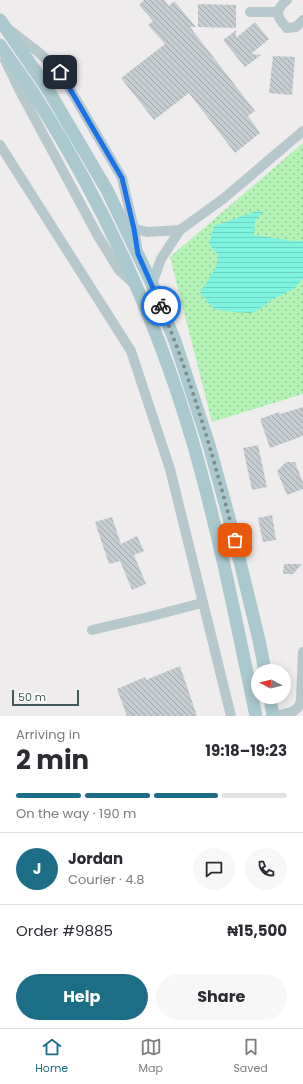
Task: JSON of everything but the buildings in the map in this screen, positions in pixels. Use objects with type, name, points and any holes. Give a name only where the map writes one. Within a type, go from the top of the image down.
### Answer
[{"type":"main road","points":[[2,23],[47,88],[130,227],[138,254],[175,341],[209,445],[231,526],[264,664]]},
{"type":"main road","points":[[0,45],[36,97],[66,146],[94,198],[136,285],[164,357],[193,442],[221,549],[256,716]]},
{"type":"main road","points":[[271,704],[274,716]]},
{"type":"street","points":[[287,0],[280,6],[278,12],[279,19],[287,28],[296,27],[303,20]]},
{"type":"street","points":[[250,12],[278,12]]},
{"type":"street","points":[[2,23],[60,72],[122,178],[130,227],[147,232],[180,230]]},
{"type":"street","points":[[0,50],[22,95],[98,236],[119,270],[136,285]]},
{"type":"street","points":[[152,284],[161,259],[180,230],[223,199],[303,131]]},
{"type":"street","points":[[0,145],[131,351],[170,469],[231,716]]},
{"type":"street","points":[[92,630],[202,603]]},
{"type":"street","points":[[274,716],[294,712],[300,707],[303,652]]},
{"type":"shaded area","points":[[303,143],[303,394],[212,422],[170,257]]},
{"type":"shaded area","points":[[264,211],[255,221],[254,235],[293,241],[303,241],[303,278],[295,288],[271,300],[260,309],[251,313],[214,309],[200,293],[216,267],[218,255],[209,244],[214,226],[254,212]]},
{"type":"way so far","points":[[161,306],[175,341],[209,445],[235,540]]},
{"type":"route","points":[[60,72],[122,178],[134,229],[138,254],[161,306]]}]
